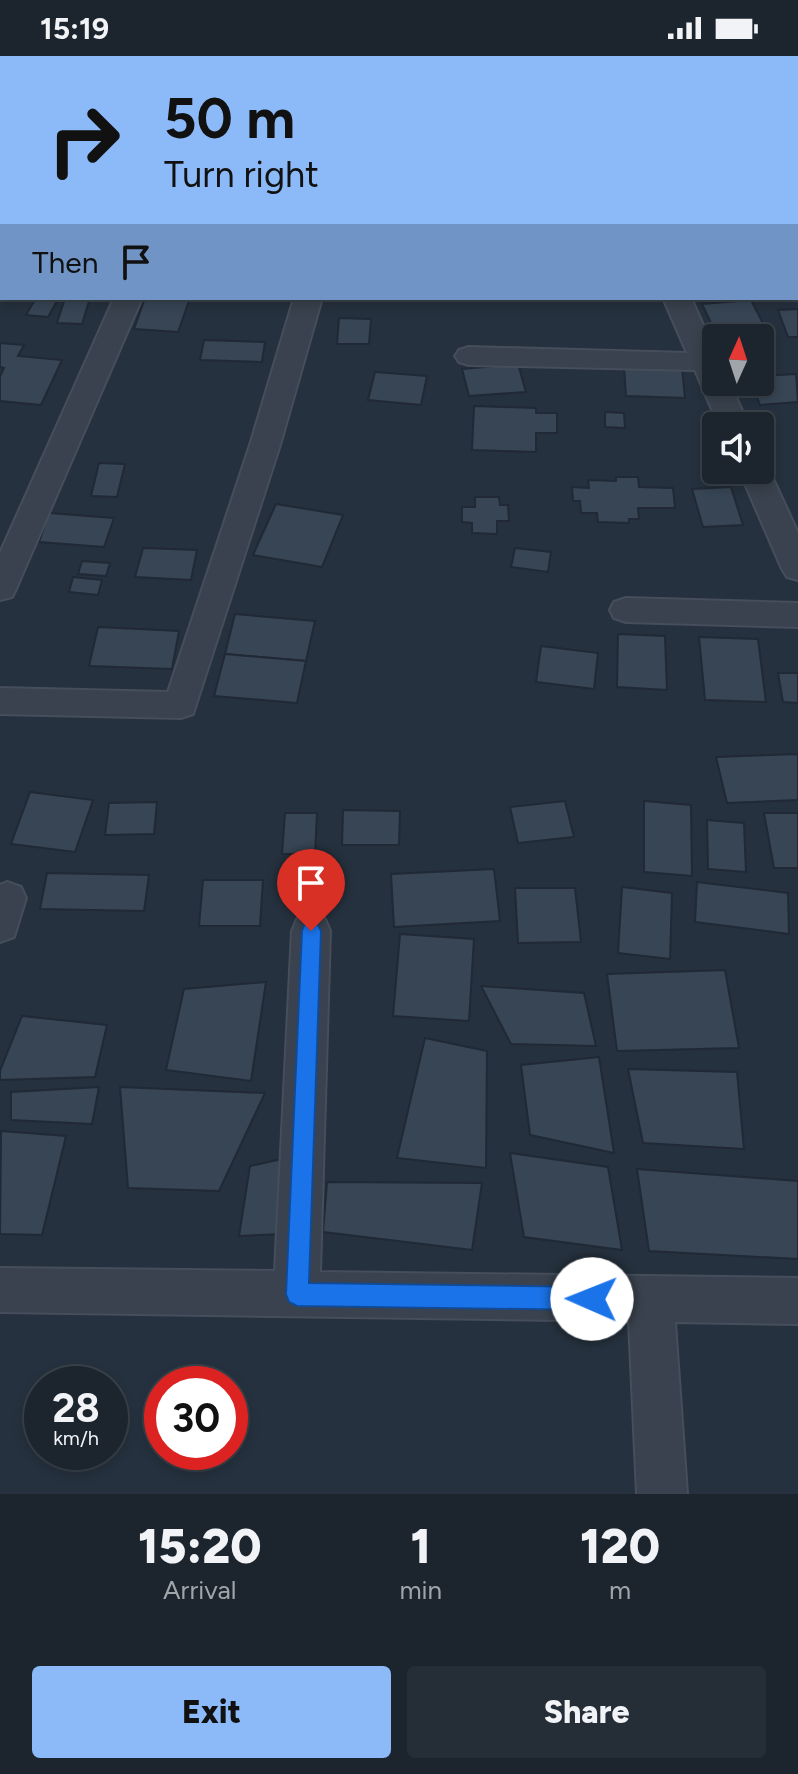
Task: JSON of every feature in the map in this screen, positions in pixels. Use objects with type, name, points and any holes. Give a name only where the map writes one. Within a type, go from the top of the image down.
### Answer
[{"type":"street","points":[[0,589],[127,300]]},
{"type":"street","points":[[0,701],[181,705],[265,445],[307,300]]},
{"type":"street","points":[[678,300],[702,353]]},
{"type":"street","points":[[469,356],[702,362]]},
{"type":"street","points":[[760,484],[798,569]]},
{"type":"street","points":[[626,610],[798,615]]},
{"type":"street","points":[[297,1294],[311,931]]},
{"type":"street","points":[[0,1290],[798,1301]]},
{"type":"street","points":[[651,1299],[662,1494]]},
{"type":"building","points":[[35,300],[57,301],[48,317],[26,315]]},
{"type":"building","points":[[64,300],[89,300],[82,324],[57,323]]},
{"type":"building","points":[[144,300],[189,300],[178,332],[134,329]]},
{"type":"building","points":[[751,300],[763,324],[711,324],[702,304]]},
{"type":"building","points":[[798,309],[798,337],[788,337],[778,310]]},
{"type":"building","points":[[339,318],[371,319],[369,344],[337,344]]},
{"type":"building","points":[[204,340],[265,342],[262,362],[200,360]]},
{"type":"building","points":[[0,343],[24,345],[18,356],[62,360],[41,405],[0,401],[0,376],[4,368],[0,367]]},
{"type":"building","points":[[518,364],[526,392],[469,396],[462,369]]},
{"type":"building","points":[[624,366],[682,368],[685,398],[626,396]]},
{"type":"building","points":[[375,372],[427,376],[421,405],[368,400]]},
{"type":"building","points":[[796,374],[798,402],[760,405],[756,396],[774,396],[774,375]]},
{"type":"building","points":[[474,406],[536,408],[536,413],[557,413],[557,433],[536,433],[536,452],[472,450]]},
{"type":"building","points":[[605,412],[624,413],[625,428],[605,427]]},
{"type":"building","points":[[99,463],[125,464],[117,497],[91,496]]},
{"type":"building","points":[[616,477],[638,477],[639,487],[673,488],[675,508],[638,508],[639,519],[629,519],[629,523],[598,522],[597,513],[581,513],[580,501],[573,501],[572,487],[589,488],[588,480],[616,481]]},
{"type":"building","points":[[731,487],[743,525],[703,527],[692,489]]},
{"type":"building","points":[[475,497],[499,497],[500,505],[508,505],[509,521],[497,521],[497,534],[472,533],[472,523],[462,522],[462,507],[475,507]]},
{"type":"building","points":[[276,504],[343,515],[322,567],[253,555]]},
{"type":"building","points":[[49,513],[114,518],[104,547],[39,542]]},
{"type":"building","points":[[143,548],[197,550],[191,580],[135,577]]},
{"type":"building","points":[[515,548],[551,552],[548,572],[511,567]]},
{"type":"building","points":[[82,561],[110,563],[106,576],[78,574]]},
{"type":"building","points":[[73,577],[102,580],[98,595],[69,592]]},
{"type":"building","points":[[235,614],[315,621],[306,661],[225,654]]},
{"type":"building","points":[[98,627],[179,631],[172,669],[89,666]]},
{"type":"building","points":[[618,634],[665,636],[667,690],[617,687]]},
{"type":"building","points":[[699,637],[758,639],[766,702],[705,700]]},
{"type":"building","points":[[541,646],[598,653],[594,689],[536,682]]},
{"type":"building","points":[[225,654],[306,661],[297,703],[214,696]]},
{"type":"building","points":[[778,673],[798,673],[798,703],[783,702]]},
{"type":"building","points":[[798,754],[798,800],[727,803],[716,757]]},
{"type":"building","points":[[30,792],[93,800],[75,852],[11,844]]},
{"type":"building","points":[[565,801],[574,837],[518,843],[510,807]]},
{"type":"building","points":[[644,801],[691,805],[692,876],[644,872]]},
{"type":"building","points":[[157,802],[154,834],[105,835],[109,803]]},
{"type":"building","points":[[343,810],[400,811],[399,845],[342,845]]},
{"type":"building","points":[[285,813],[317,813],[315,854],[282,854]]},
{"type":"building","points":[[764,813],[798,813],[798,868],[774,868]]},
{"type":"building","points":[[707,820],[744,823],[746,872],[708,869]]},
{"type":"building","points":[[494,869],[500,921],[394,927],[391,874]]},
{"type":"building","points":[[47,873],[149,875],[144,911],[40,909]]},
{"type":"building","points":[[203,880],[263,880],[260,926],[199,926]]},
{"type":"building","points":[[697,882],[788,893],[789,934],[695,922]]},
{"type":"building","points":[[622,887],[672,893],[670,959],[618,953]]},
{"type":"building","points":[[515,888],[575,888],[581,942],[518,943]]},
{"type":"building","points":[[400,934],[474,939],[469,1021],[393,1016]]},
{"type":"building","points":[[725,970],[739,1048],[617,1051],[607,974]]},
{"type":"building","points":[[266,982],[251,1081],[166,1070],[184,989]]},
{"type":"building","points":[[481,986],[584,993],[596,1046],[511,1044]]},
{"type":"building","points":[[22,1016],[107,1025],[95,1077],[0,1080],[0,1071]]},
{"type":"building","points":[[425,1038],[487,1051],[486,1168],[397,1158]]},
{"type":"building","points":[[599,1057],[614,1153],[530,1135],[521,1065]]},
{"type":"building","points":[[628,1069],[737,1072],[744,1149],[643,1143]]},
{"type":"building","points":[[99,1087],[92,1124],[11,1120],[11,1092]]},
{"type":"building","points":[[120,1087],[265,1093],[219,1191],[128,1188]]},
{"type":"building","points":[[1,1131],[66,1136],[42,1235],[0,1234]]},
{"type":"building","points":[[510,1153],[608,1167],[622,1250],[524,1237]]},
{"type":"building","points":[[282,1159],[282,1234],[239,1236],[250,1166]]},
{"type":"building","points":[[637,1169],[798,1181],[798,1259],[649,1251]]},
{"type":"building","points":[[327,1182],[482,1183],[472,1250],[323,1232]]},
{"type":"route","points":[[311,931],[297,1294],[592,1299]]}]
